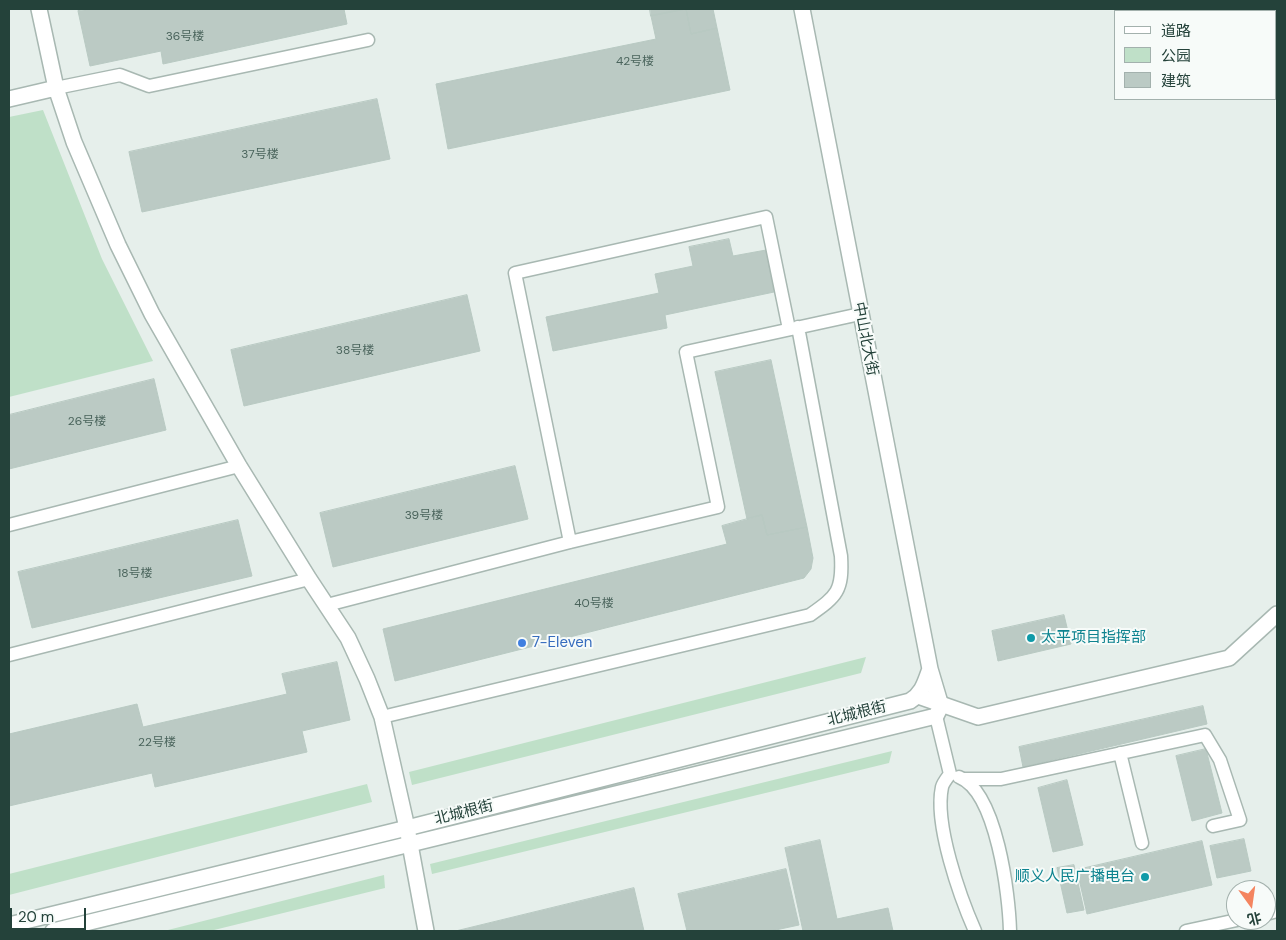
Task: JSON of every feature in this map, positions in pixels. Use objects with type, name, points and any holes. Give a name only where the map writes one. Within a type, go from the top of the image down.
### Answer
[{"type":"street","points":[[39,9],[56,88],[84,166],[118,245],[152,314],[239,466],[348,638],[382,717],[407,828],[426,931]]},
{"type":"street","name":"中山北大街","points":[[802,9],[930,669]]},
{"type":"street","points":[[9,99],[56,88]]},
{"type":"street","points":[[930,669],[918,696],[938,711],[978,717],[1229,658],[1277,614]]},
{"type":"street","points":[[930,669],[938,711]]},
{"type":"street","name":"北城根街","points":[[9,925],[407,828],[910,701],[918,696]]},
{"type":"street","name":"北城根街","points":[[53,931],[410,844],[938,711]]},
{"type":"lane","points":[[56,88],[120,74],[149,86],[368,40]]},
{"type":"lane","points":[[382,717],[810,615],[832,599],[842,579],[841,556],[794,328],[766,217],[514,274],[570,542]]},
{"type":"lane","points":[[327,605],[570,542],[718,507],[686,352],[860,314]]},
{"type":"lane","points":[[9,525],[239,466]]},
{"type":"lane","points":[[9,655],[309,579]]},
{"type":"lane","points":[[938,711],[950,774],[942,787],[945,840],[956,883],[975,931]]},
{"type":"lane","points":[[950,774],[964,779],[1001,778],[1205,735],[1220,760],[1240,820],[1213,826]]},
{"type":"lane","points":[[1120,753],[1142,843]]},
{"type":"lane","points":[[964,779],[977,793],[992,825],[1009,902],[1010,931]]},
{"type":"lane","points":[[1186,931],[1226,922]]},
{"type":"green space","points":[[43,110],[102,259],[153,361],[9,397],[9,117]]},
{"type":"green space","points":[[866,657],[861,673],[412,785],[409,772]]},
{"type":"green space","points":[[892,751],[889,763],[432,874],[430,864]]},
{"type":"green space","points":[[367,784],[372,802],[9,895],[9,874]]},
{"type":"green space","points":[[384,875],[385,888],[210,931],[164,931]]},
{"type":"building","points":[[90,9],[344,9],[347,24],[163,64],[161,51],[90,66],[78,11]]},
{"type":"building","points":[[650,9],[686,9],[651,16]]},
{"type":"building","points":[[686,9],[713,9],[717,28],[691,34]]},
{"type":"building","points":[[686,9],[691,34],[717,28],[730,90],[448,149],[436,84],[656,39],[651,16]]},
{"type":"building","points":[[377,99],[390,159],[142,212],[129,152]]},
{"type":"building","points":[[729,239],[733,256],[766,250],[774,292],[665,315],[667,328],[553,351],[546,317],[659,293],[655,274],[693,266],[689,247]]},
{"type":"building","points":[[467,295],[480,351],[244,406],[231,350]]},
{"type":"building","points":[[771,360],[807,527],[767,535],[762,515],[747,519],[715,372]]},
{"type":"building","points":[[154,379],[166,430],[9,469],[9,415]]},
{"type":"building","points":[[515,466],[528,519],[333,567],[320,513]]},
{"type":"building","points":[[762,515],[767,535],[807,527],[813,558],[811,569],[804,578],[395,681],[383,629],[727,544],[722,526]]},
{"type":"building","points":[[238,520],[252,576],[32,628],[18,572]]},
{"type":"building","name":"太平项目指挥部","points":[[1064,615],[1071,644],[998,661],[992,631]]},
{"type":"building","points":[[337,662],[350,720],[302,731],[307,752],[155,787],[152,773],[9,806],[9,734],[137,704],[143,727],[287,694],[282,674]]},
{"type":"building","points":[[1203,706],[1207,724],[1023,767],[1019,747]]},
{"type":"building","points":[[1206,749],[1222,813],[1192,821],[1176,756]]},
{"type":"building","points":[[1067,780],[1083,845],[1053,852],[1038,788]]},
{"type":"building","points":[[1244,839],[1251,871],[1217,878],[1210,846]]},
{"type":"building","points":[[820,840],[837,919],[888,908],[893,931],[803,931],[785,848]]},
{"type":"building","name":"顺义人民广播电台","points":[[1202,841],[1212,885],[1087,914],[1077,870]]},
{"type":"building","points":[[1074,865],[1084,910],[1067,913],[1057,868]]},
{"type":"building","points":[[786,869],[799,925],[771,931],[687,931],[678,894]]},
{"type":"building","points":[[634,888],[644,931],[456,931]]},
{"type":"place","name":"太平项目指挥部","points":[[1031,638]]},
{"type":"place","name":"7-Eleven","points":[[522,643]]},
{"type":"place","name":"顺义人民广播电台","points":[[1145,877]]}]
